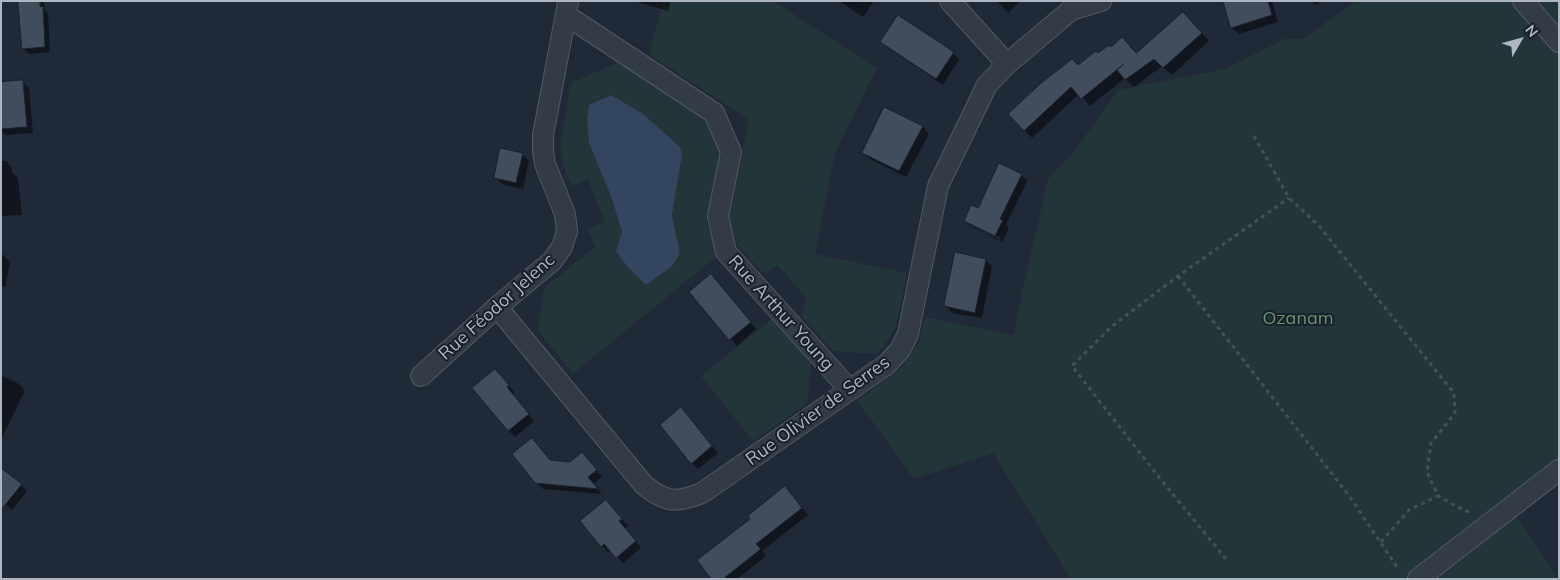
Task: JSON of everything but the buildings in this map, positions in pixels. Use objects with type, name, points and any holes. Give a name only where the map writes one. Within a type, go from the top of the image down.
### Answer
[{"type":"street","points":[[950,1],[1007,64]]},
{"type":"street","name":"Rue Olivier de Serres","points":[[497,306],[644,485],[657,496],[671,500],[686,499],[702,494],[887,364],[900,350],[908,334],[938,186],[987,84],[1007,64],[1072,10],[1101,1]]},
{"type":"street","points":[[1522,1],[1559,42]]},
{"type":"street","name":"Rue Féodor Jelenc","points":[[421,376],[497,306],[552,260],[562,247],[567,231],[565,214],[545,164],[543,135],[567,8]]},
{"type":"street","name":"Rue Arthur Young","points":[[567,8],[714,112],[731,152],[718,216],[726,252],[850,390]]},
{"type":"street","points":[[1409,575],[1498,517],[1559,470]]},
{"type":"path","points":[[1254,136],[1289,198],[1320,226],[1454,393],[1455,412],[1431,443],[1427,472],[1438,496],[1466,511],[1498,517]]},
{"type":"path","points":[[1226,559],[1072,366],[1111,327],[1178,276],[1289,198]]},
{"type":"path","points":[[1178,276],[1350,496],[1381,542],[1409,575]]},
{"type":"path","points":[[1381,542],[1409,510],[1438,496]]},
{"type":"green space","points":[[663,1],[773,1],[877,68],[835,153],[815,254],[907,273],[895,328],[890,338],[875,354],[833,351],[802,317],[806,297],[777,265],[765,275],[737,245],[729,217],[749,120],[649,54]]},
{"type":"green space","name":"Ozanam","points":[[1356,1],[1559,1],[1559,482],[1516,516],[1559,579],[1071,579],[993,453],[914,479],[857,400],[901,368],[920,340],[925,317],[1014,335],[1048,179],[1076,149],[1118,90],[1225,69],[1284,39],[1303,39]]},
{"type":"green space","points":[[618,62],[705,120],[720,155],[706,220],[717,256],[573,374],[538,331],[544,288],[595,247],[588,229],[605,222],[588,180],[572,186],[563,165],[560,145],[571,83]],"holes":[[[587,119],[682,155],[672,215],[680,254],[671,267],[646,284],[622,232],[612,199],[589,143]]]},
{"type":"green space","points":[[775,316],[812,357],[807,404],[753,441],[701,376]]},
{"type":"water","points":[[611,95],[643,114],[680,147],[682,155],[672,215],[680,254],[671,267],[646,285],[627,266],[616,251],[622,232],[612,199],[589,143],[587,119],[589,105]]}]
